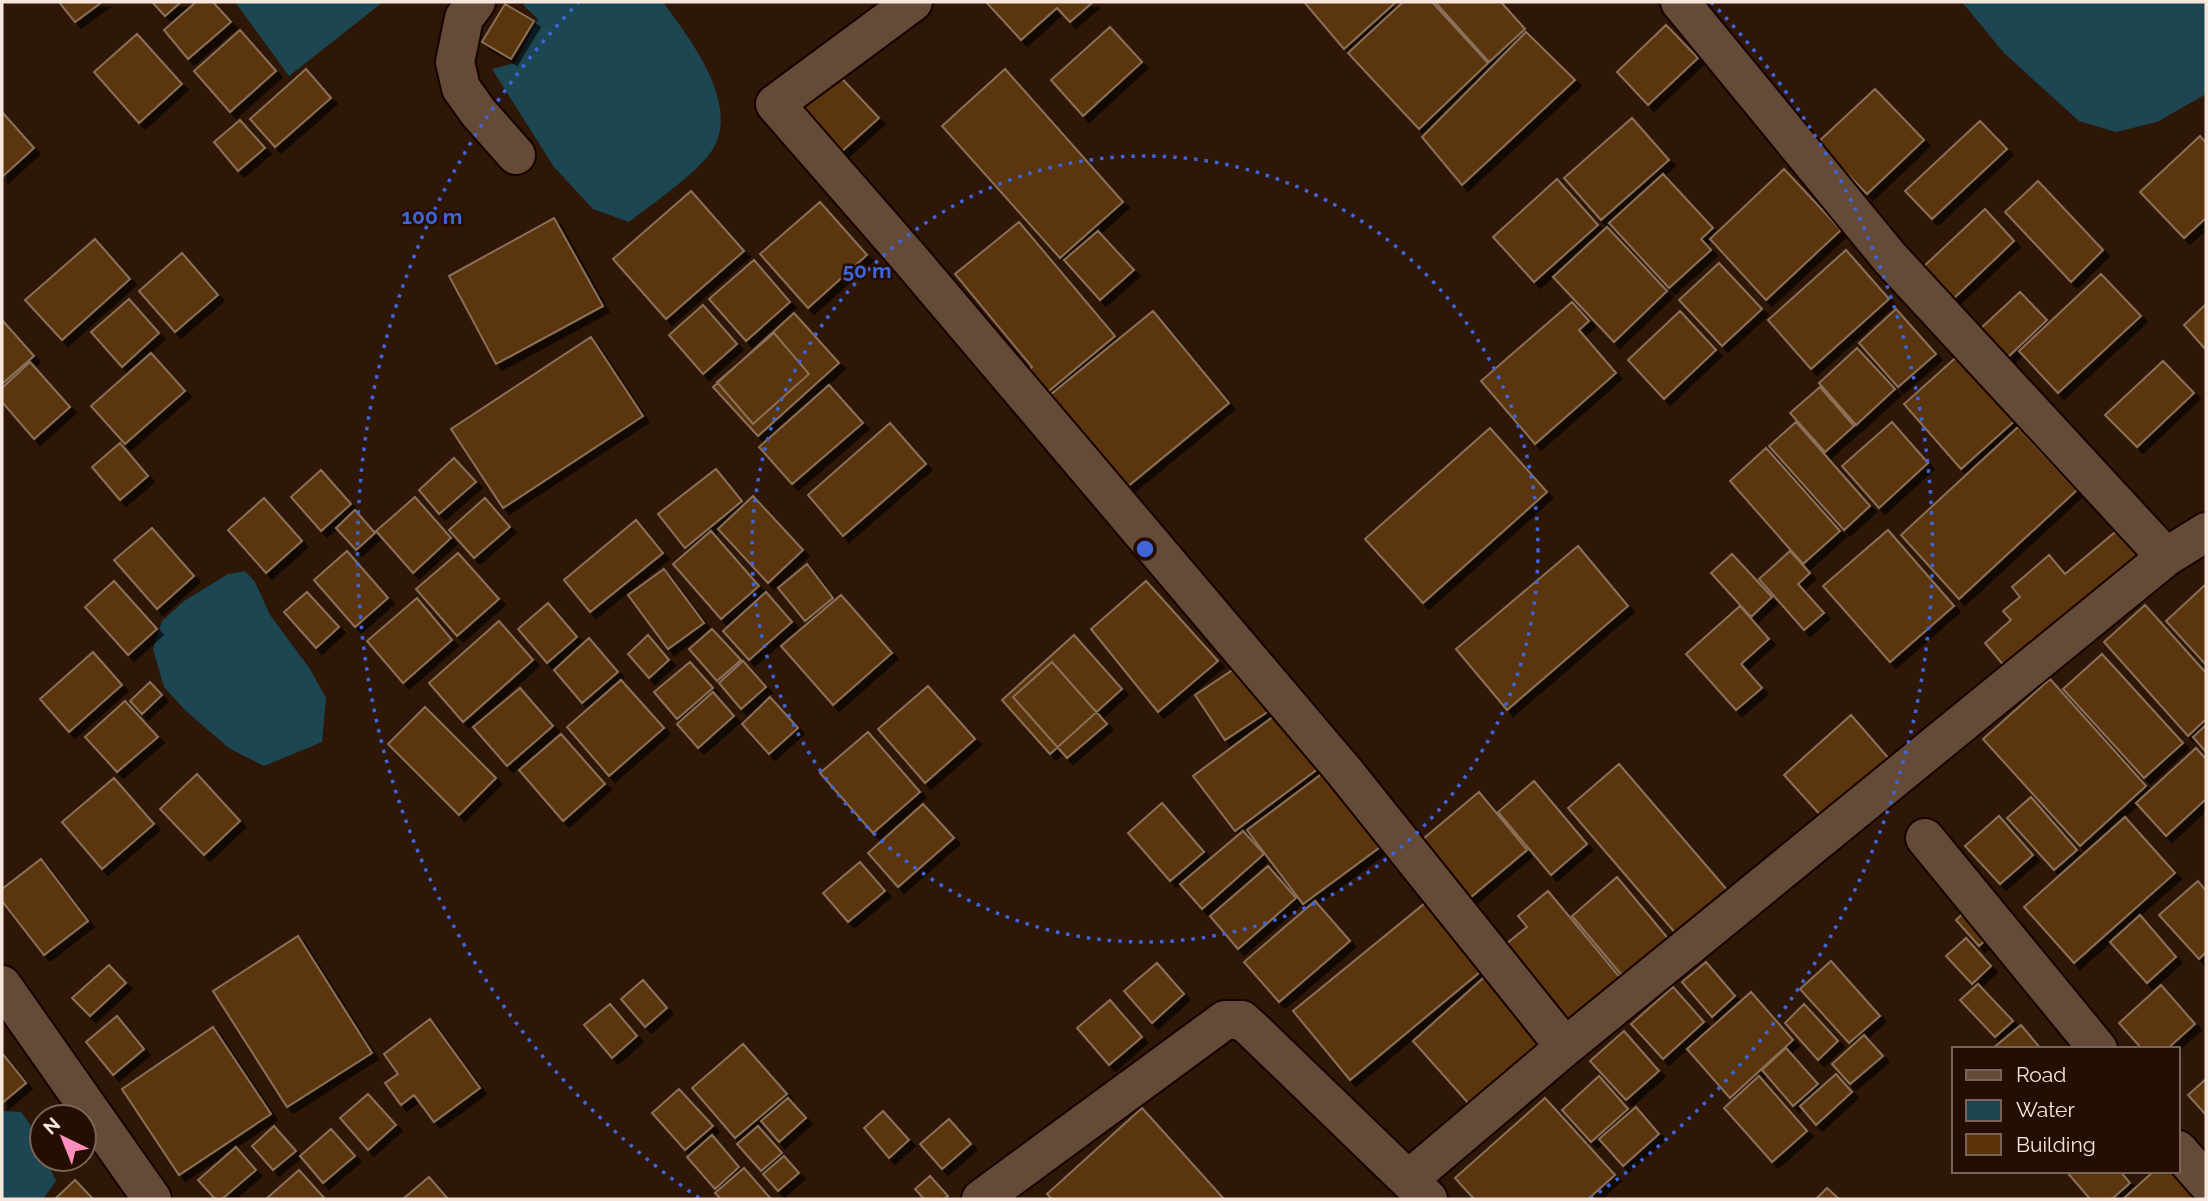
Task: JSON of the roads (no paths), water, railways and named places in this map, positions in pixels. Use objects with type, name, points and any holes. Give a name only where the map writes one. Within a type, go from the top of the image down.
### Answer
[{"type":"street","points":[[476,2],[464,18],[454,62],[461,88],[516,155]]},
{"type":"street","points":[[913,2],[775,104],[911,260],[1335,761],[1565,1047]]},
{"type":"street","points":[[1680,2],[1890,258],[2166,557]]},
{"type":"street","points":[[981,1199],[1225,1020],[1242,1020],[1418,1189],[1565,1047],[2166,557],[2206,532]]},
{"type":"street","points":[[1925,838],[2096,1047]]},
{"type":"street","points":[[2,985],[152,1199]]},
{"type":"street","points":[[2180,1152],[2206,1182]]},
{"type":"water","points":[[235,2],[383,2],[289,76]]},
{"type":"water","points":[[527,2],[663,2],[708,71],[720,110],[720,129],[714,147],[688,176],[629,222],[593,209],[554,167],[492,69],[515,63],[538,19],[523,5]]},
{"type":"water","points":[[1962,2],[2206,2],[2206,94],[2157,122],[2116,132],[2079,121],[2004,53]]},
{"type":"water","points":[[245,571],[255,582],[270,615],[310,669],[326,698],[322,742],[264,766],[229,748],[186,711],[164,687],[153,649],[162,621],[184,601],[228,574]]},
{"type":"water","points":[[2,1111],[21,1112],[28,1122],[28,1173],[52,1173],[56,1181],[43,1199],[2,1199]]}]
